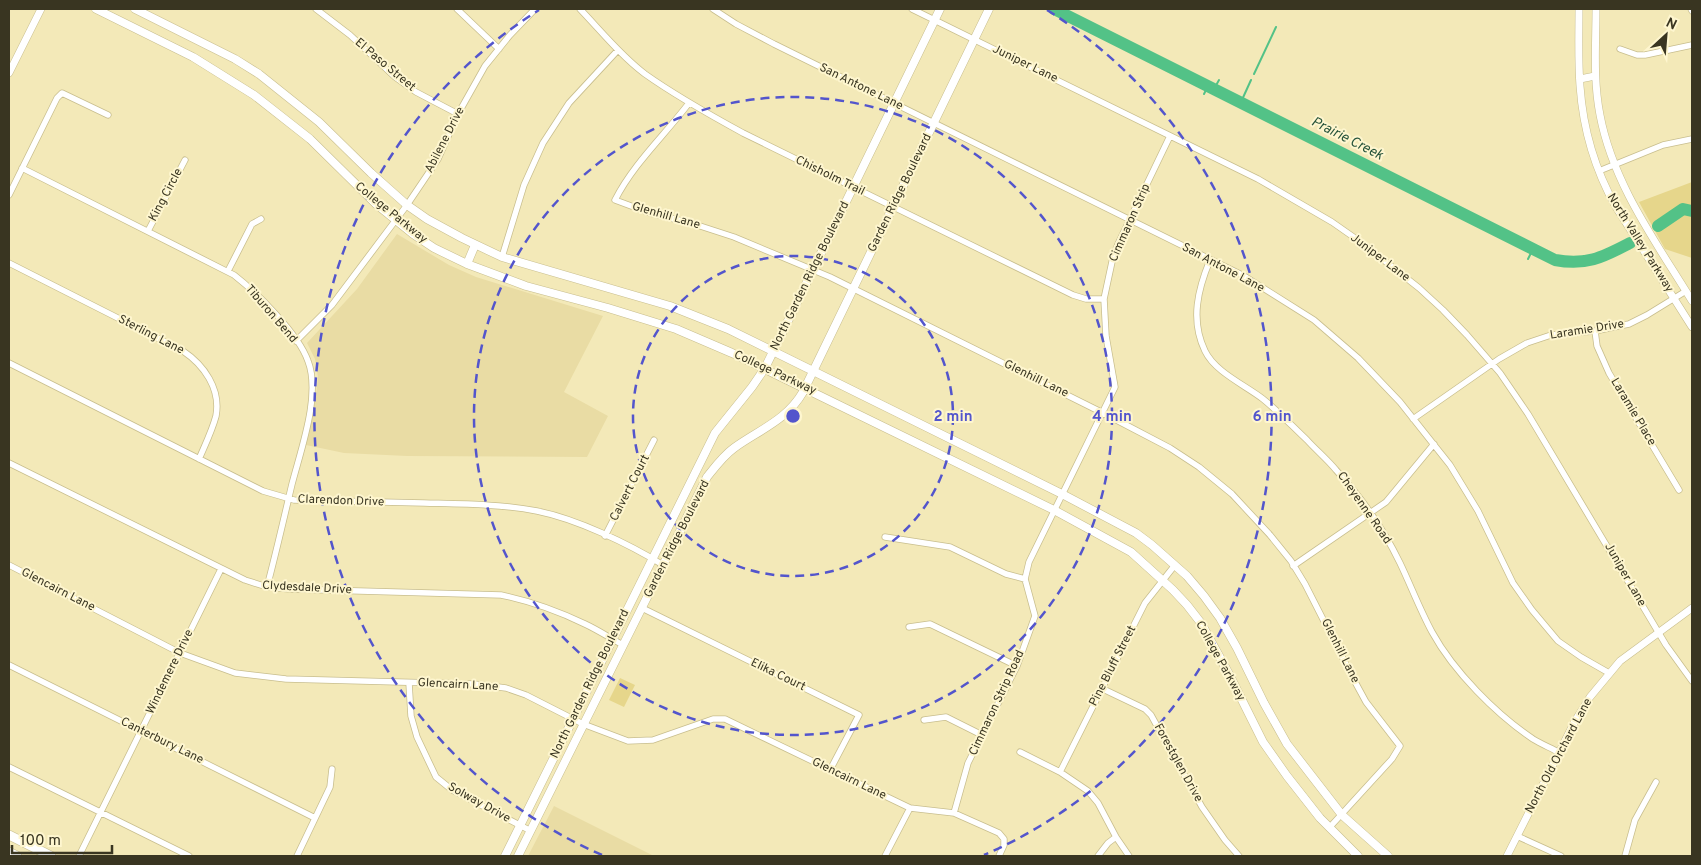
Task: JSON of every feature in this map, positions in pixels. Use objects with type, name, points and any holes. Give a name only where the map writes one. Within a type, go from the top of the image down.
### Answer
[{"type":"main road","name":"College Parkway","points":[[96,9],[106,11],[193,57],[254,95],[310,139],[364,193],[413,234],[434,248],[467,264],[526,286],[676,329],[805,387],[1054,510],[1131,552],[1187,605],[1201,623],[1230,676],[1258,734],[1287,776],[1330,828],[1358,856]]},
{"type":"main road","name":"College Parkway","points":[[135,9],[235,59],[259,74],[319,122],[407,205],[427,219],[476,245],[502,257],[670,306],[728,329],[1062,494],[1136,533],[1175,565],[1204,596],[1220,618],[1288,744],[1342,815],[1388,856]]},
{"type":"main road","name":"North Garden Ridge Boulevard","points":[[505,856],[715,433],[765,368],[940,9]]},
{"type":"main road","name":"Garden Ridge Boulevard","points":[[518,856],[707,477],[732,449],[780,419],[798,400],[989,9]]},
{"type":"main road","points":[[467,264],[476,245]]},
{"type":"main road","points":[[9,835],[51,856]]},
{"type":"main road","points":[[9,852],[17,856]]},
{"type":"street","points":[[9,73],[41,9]]},
{"type":"street","name":"El Paso Street","points":[[316,9],[350,35],[395,76],[416,92],[458,114]]},
{"type":"street","points":[[457,9],[498,49]]},
{"type":"street","name":"Abilene Drive","points":[[296,341],[332,305],[407,205],[438,159],[458,114],[485,66],[510,35],[535,9]]},
{"type":"street","name":"Chisholm Trail","points":[[580,9],[618,50],[644,73],[689,103],[743,133],[1073,295],[1086,299],[1104,299]]},
{"type":"street","name":"San Antone Lane","points":[[713,9],[736,24],[774,44],[1244,276],[1314,320],[1364,364],[1400,402],[1434,444],[1478,511],[1513,583],[1532,610],[1558,641],[1609,674]]},
{"type":"street","name":"Juniper Lane","points":[[912,9],[1258,179],[1297,200],[1393,266],[1443,310],[1492,364],[1528,414],[1659,632],[1692,681]]},
{"type":"street","name":"North Valley Parkway","points":[[1579,9],[1580,79],[1591,151],[1616,207],[1692,327]]},
{"type":"street","name":"North Valley Parkway","points":[[1596,9],[1595,76],[1599,115],[1614,164],[1638,214],[1692,301]]},
{"type":"street","points":[[1620,49],[1645,56],[1692,45]]},
{"type":"street","points":[[502,257],[524,185],[543,142],[569,103],[618,50]]},
{"type":"street","points":[[1580,79],[1595,76]]},
{"type":"street","points":[[9,195],[57,98],[62,93],[108,115]]},
{"type":"street","name":"Glenhill Lane","points":[[689,103],[667,132],[632,170],[615,200],[650,213],[694,224],[734,237],[812,270],[853,288],[1103,412],[1170,448],[1216,480],[1232,494],[1270,535],[1305,584],[1366,702],[1400,746],[1392,759],[1330,828]]},
{"type":"street","name":"Cimmaron Strip","points":[[1054,510],[1115,387],[1106,336],[1104,299],[1113,256],[1170,136]]},
{"type":"street","points":[[1599,171],[1663,145],[1692,139]]},
{"type":"street","name":"King Circle","points":[[148,231],[186,160]]},
{"type":"street","name":"Tiburon Bend","points":[[22,168],[228,271],[259,297],[296,341],[308,360],[311,377],[311,397],[307,422],[267,588]]},
{"type":"street","points":[[228,271],[252,224],[262,219]]},
{"type":"street","name":"Cheyenne Road","points":[[1210,260],[1199,289],[1196,310],[1198,332],[1210,359],[1221,370],[1262,398],[1336,469],[1370,514],[1399,561],[1433,633],[1457,667],[1480,694],[1506,718],[1534,739],[1560,753]]},
{"type":"street","name":"Sterling Lane","points":[[9,263],[183,351],[197,361],[213,385],[216,395],[216,414],[199,460]]},
{"type":"street","name":"Laramie Drive","points":[[1413,419],[1492,364],[1527,343],[1551,335],[1595,331],[1629,324],[1686,292]]},
{"type":"street","name":"Laramie Place","points":[[1595,331],[1597,346],[1609,373],[1679,490]]},
{"type":"street","name":"Clarendon Drive","points":[[9,363],[199,460],[263,490],[289,498],[453,504],[538,511],[605,536],[663,565]]},
{"type":"street","name":"Calvert Court","points":[[605,536],[654,440]]},
{"type":"street","points":[[1293,566],[1370,514],[1392,496],[1434,444]]},
{"type":"street","name":"Clydesdale Drive","points":[[9,463],[221,569],[267,588],[501,596],[542,606],[586,624],[623,645]]},
{"type":"street","points":[[885,537],[950,547],[1006,574],[1025,580],[1029,562],[1054,510]]},
{"type":"street","name":"Glencairn Lane","points":[[9,565],[180,653],[235,673],[286,679],[497,686],[526,696],[583,724],[628,742],[653,740],[713,719],[725,719],[910,808],[954,813],[999,833],[1004,840],[999,856]]},
{"type":"street","name":"Pine Bluff Street","points":[[1060,772],[1145,603],[1175,565]]},
{"type":"street","name":"Windemere Drive","points":[[79,856],[221,569]]},
{"type":"street","name":"Cimmaron Strip Road","points":[[954,813],[968,763],[1017,666],[1035,616],[1025,580]]},
{"type":"street","name":"Elika Court","points":[[642,608],[859,715],[830,770]]},
{"type":"street","name":"North Old Orchard Lane","points":[[1507,856],[1583,708],[1620,662],[1692,608]]},
{"type":"street","points":[[909,627],[930,624],[1017,666]]},
{"type":"street","name":"Canterbury Lane","points":[[9,665],[315,818]]},
{"type":"street","name":"Solway Drive","points":[[409,683],[410,716],[417,737],[436,777],[452,790],[531,831]]},
{"type":"street","name":"Forestglen Drive","points":[[1101,688],[1145,709],[1151,715],[1202,807],[1225,840],[1239,856]]},
{"type":"street","points":[[924,720],[946,717],[982,735]]},
{"type":"street","points":[[1020,752],[1060,772],[1088,791],[1098,803],[1129,856]]},
{"type":"street","points":[[9,766],[189,856]]},
{"type":"street","points":[[297,856],[330,788],[332,769]]},
{"type":"street","points":[[1625,856],[1635,820],[1656,782]]},
{"type":"street","points":[[885,856],[910,808]]},
{"type":"street","points":[[1098,856],[1108,842],[1116,836]]},
{"type":"street","points":[[1517,836],[1561,856]]},
{"type":"shaded area","points":[[1692,182],[1692,258],[1665,249],[1639,202]]},
{"type":"shaded area","points":[[397,234],[449,265],[476,277],[603,316],[564,392],[608,416],[587,457],[407,456],[344,453],[306,445],[318,377],[315,359],[307,343],[357,289]]},
{"type":"shaded area","points":[[620,678],[635,685],[624,707],[609,700]]},
{"type":"shaded area","points":[[554,806],[654,856],[528,856]]},
{"type":"waterway","name":"Prairie Creek","points":[[1054,9],[1555,260],[1566,262],[1586,261],[1630,243]]},
{"type":"waterway","points":[[1254,74],[1276,27]]},
{"type":"waterway","points":[[1214,89],[1219,80]]},
{"type":"waterway","points":[[1241,102],[1251,80]]},
{"type":"waterway","points":[[1204,94],[1208,86]]},
{"type":"waterway","name":"Prairie Creek","points":[[1658,226],[1683,209],[1692,211]]},
{"type":"waterway","points":[[1528,259],[1533,249]]}]
